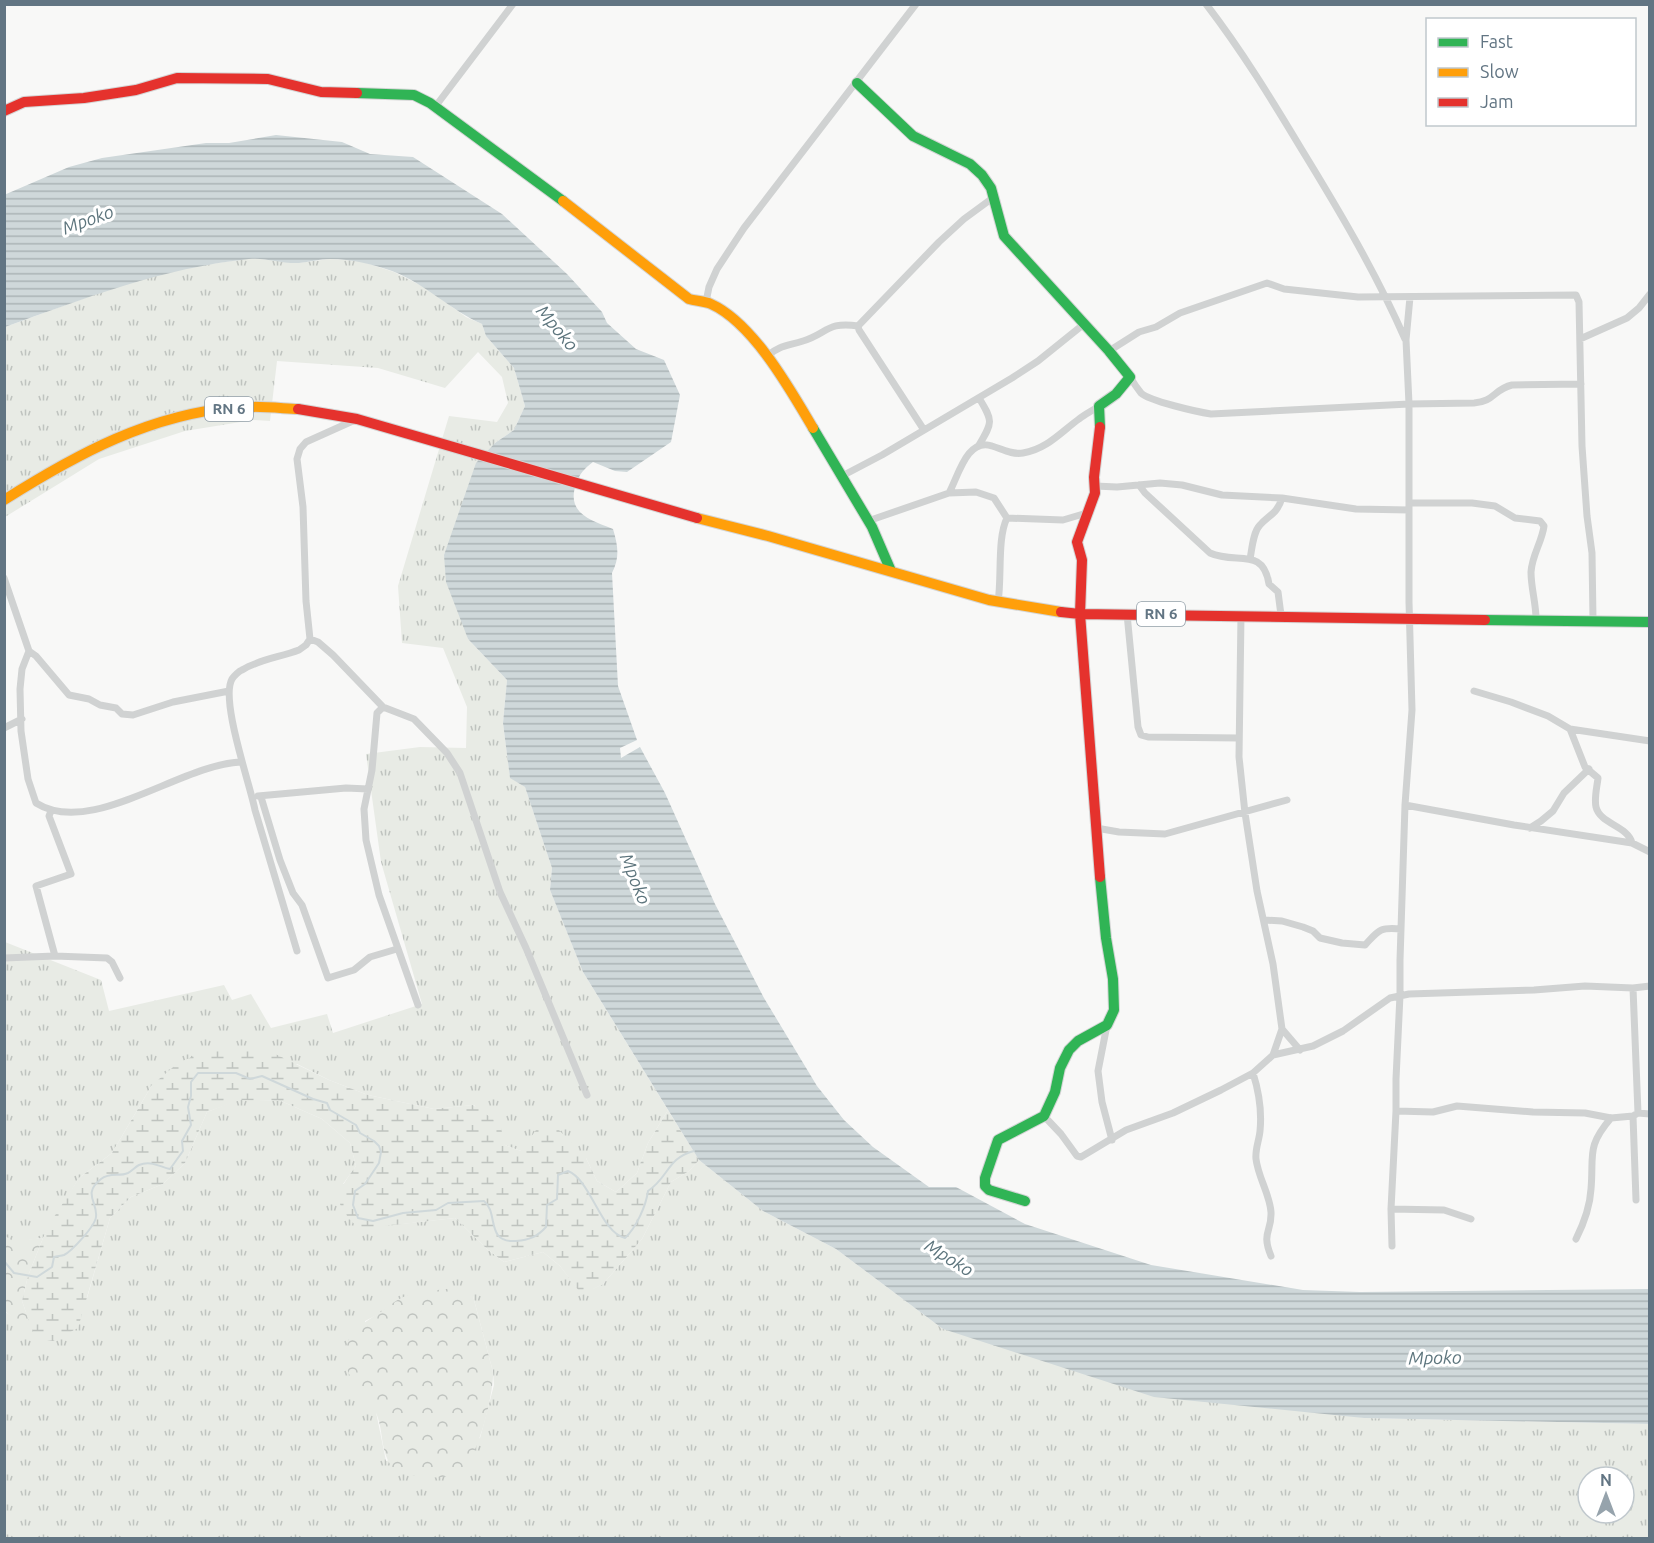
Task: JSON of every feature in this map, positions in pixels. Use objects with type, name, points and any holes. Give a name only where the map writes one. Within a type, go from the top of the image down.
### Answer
[{"type":"street","points":[[435,107],[513,4]]},
{"type":"street","points":[[706,302],[709,287],[717,269],[744,228],[857,84],[916,4]]},
{"type":"street","points":[[1206,4],[1235,42],[1276,106],[1352,232],[1406,340]]},
{"type":"street","points":[[4,111],[24,102],[84,98],[136,90],[177,78],[201,77],[268,79],[321,92],[414,95],[435,107],[571,207],[689,299],[706,302],[728,314],[767,356],[868,521],[891,571]]},
{"type":"street","points":[[857,84],[913,136],[970,164],[982,175],[991,188],[1004,236],[1109,351],[1142,394],[1152,399],[1185,410],[1211,414],[1485,402],[1502,387],[1512,385],[1581,384]]},
{"type":"street","points":[[767,356],[789,343],[803,341],[836,326],[858,326],[939,242],[964,219],[994,197]]},
{"type":"street","points":[[1109,351],[1139,332],[1156,327],[1180,313],[1267,284],[1315,293],[1387,298],[1576,295],[1579,302],[1582,446],[1592,553],[1593,620]]},
{"type":"street","points":[[1580,339],[1627,318],[1650,294]]},
{"type":"street","points":[[1392,1246],[1391,1209],[1405,805],[1412,710],[1409,602],[1409,404],[1406,340],[1410,297]]},
{"type":"street","points":[[842,476],[882,455],[1038,361],[1084,324]]},
{"type":"street","points":[[858,326],[924,430]]},
{"type":"street","points":[[979,445],[988,444],[1013,453],[1024,453],[1053,440],[1078,419],[1116,394],[1130,377]]},
{"type":"street","points":[[949,493],[963,463],[970,452],[979,445],[991,426],[990,417],[979,398]]},
{"type":"street","points":[[1099,406],[1101,424],[1096,455],[1095,493],[1077,542],[1082,560],[1080,614],[1096,828],[1106,938],[1113,979],[1114,1010],[1107,1025],[1098,1071],[1102,1102],[1112,1140]]},
{"type":"street","name":"RN 6","points":[[4,500],[60,465],[127,433],[187,415],[239,407],[265,407],[357,419],[685,515],[757,533],[998,602],[1036,609],[1080,614],[1281,615],[1650,622]]},
{"type":"street","points":[[297,951],[241,762],[229,691],[232,678],[241,670],[299,650],[310,639],[306,601],[303,507],[297,459],[300,449],[306,442],[357,419]]},
{"type":"street","points":[[1095,486],[1117,487],[1160,483],[1182,485],[1222,495],[1282,498],[1356,509],[1472,503],[1495,506],[1515,518],[1540,521],[1544,526],[1531,572],[1536,619]]},
{"type":"street","points":[[1139,485],[1149,498],[1210,553],[1218,557],[1250,559],[1264,566],[1268,573],[1269,584],[1278,592],[1281,601],[1281,615]]},
{"type":"street","points":[[868,521],[949,493],[975,492],[994,498],[1007,518]]},
{"type":"street","points":[[1250,559],[1259,525],[1276,512],[1282,498]]},
{"type":"street","points":[[1007,518],[1063,519],[1090,511]]},
{"type":"street","points":[[998,602],[1001,582],[1002,527],[1007,518]]},
{"type":"street","points":[[4,578],[28,651],[22,669],[20,689],[22,746],[32,796],[36,803],[51,811],[90,811],[208,768],[241,762]]},
{"type":"street","points":[[1127,614],[1138,727],[1142,735],[1148,737],[1239,738]]},
{"type":"street","points":[[1241,615],[1239,738],[1241,786],[1273,964],[1282,1029],[1273,1055]]},
{"type":"street","points":[[310,639],[318,642],[333,655],[383,707],[414,719],[447,753],[460,773],[500,892],[526,948],[587,1095]]},
{"type":"street","points":[[28,651],[36,656],[69,695],[116,708],[122,714],[134,715],[164,704],[229,691]]},
{"type":"street","points":[[1474,691],[1548,716],[1570,729],[1650,741]]},
{"type":"street","points":[[383,707],[377,713],[372,770],[364,809],[370,864],[418,1005]]},
{"type":"street","points":[[4,728],[22,719]]},
{"type":"street","points":[[1570,729],[1581,759],[1588,770],[1598,778],[1596,808],[1600,815],[1629,834],[1632,843]]},
{"type":"street","points":[[1530,828],[1553,811],[1564,793],[1588,770]]},
{"type":"street","points":[[251,792],[261,797],[346,788],[368,789]]},
{"type":"street","points":[[261,797],[280,860],[293,893],[302,905],[328,978],[354,970],[370,957],[398,949]]},
{"type":"street","points":[[1096,828],[1106,831],[1166,834],[1287,800]]},
{"type":"street","points":[[1405,805],[1530,828],[1632,843],[1650,852]]},
{"type":"street","points":[[51,811],[49,816],[71,874],[36,885],[55,956]]},
{"type":"street","points":[[1264,920],[1282,921],[1313,931],[1320,938],[1354,946],[1365,945],[1377,930],[1401,929]]},
{"type":"street","points":[[4,958],[55,956],[107,958],[112,962],[120,978]]},
{"type":"street","points":[[1044,1116],[1077,1156],[1086,1156],[1126,1130],[1173,1113],[1221,1090],[1252,1072],[1273,1055],[1300,1050],[1343,1031],[1390,998],[1400,995],[1585,986],[1633,988],[1650,986]]},
{"type":"street","points":[[1633,988],[1636,1200]]},
{"type":"street","points":[[1025,1202],[1019,1198],[991,1193],[985,1186],[985,1178],[998,1140],[1044,1116],[1055,1092],[1060,1068],[1069,1050],[1078,1041],[1107,1025]]},
{"type":"street","points":[[1282,1029],[1300,1050]]},
{"type":"street","points":[[1252,1072],[1261,1100],[1261,1129],[1255,1156],[1260,1179],[1271,1209],[1271,1223],[1266,1230],[1271,1256]]},
{"type":"street","points":[[1396,1112],[1433,1112],[1457,1106],[1470,1106],[1533,1112],[1585,1113],[1611,1118],[1650,1113]]},
{"type":"street","points":[[1576,1239],[1585,1221],[1591,1191],[1593,1143],[1611,1118]]},
{"type":"street","points":[[1391,1209],[1444,1210],[1471,1219]]},
{"type":"green space","points":[[252,258],[297,263],[330,259],[360,261],[394,272],[426,288],[466,317],[482,324],[486,336],[514,368],[525,406],[514,430],[495,443],[444,555],[468,639],[507,680],[503,723],[510,777],[525,787],[552,868],[550,890],[583,972],[668,1110],[648,1143],[637,1173],[616,1192],[597,1181],[586,1158],[521,1151],[505,1145],[474,1105],[434,1109],[368,1095],[329,1080],[297,1064],[152,1085],[112,1153],[79,1178],[43,1238],[13,1242],[5,1236],[5,942],[101,980],[109,1011],[224,985],[232,1000],[251,994],[271,1028],[327,1014],[333,1033],[422,1004],[381,862],[366,754],[420,747],[466,748],[467,707],[443,648],[402,643],[398,586],[449,416],[497,422],[508,403],[502,377],[478,352],[445,388],[378,368],[277,361],[270,421],[253,420],[185,431],[99,459],[5,517],[5,327],[129,282],[183,268]]},
{"type":"green space","points":[[210,1049],[267,1050],[329,1080],[368,1095],[434,1109],[473,1105],[500,1124],[505,1145],[521,1151],[536,1130],[559,1130],[586,1158],[597,1181],[616,1192],[637,1173],[648,1143],[668,1110],[699,1160],[689,1171],[671,1182],[642,1239],[603,1284],[582,1295],[560,1266],[543,1252],[504,1262],[455,1218],[359,1229],[344,1212],[339,1199],[343,1185],[356,1166],[350,1143],[322,1119],[281,1101],[240,1100],[207,1112],[185,1163],[163,1184],[131,1197],[110,1218],[78,1328],[53,1341],[35,1338],[22,1301],[28,1276],[54,1217],[79,1178],[112,1153],[152,1085],[178,1063]]},
{"type":"green space","points":[[240,1099],[281,1101],[322,1119],[350,1143],[356,1166],[343,1184],[401,1224],[455,1218],[504,1262],[543,1252],[560,1266],[582,1294],[603,1284],[642,1239],[671,1182],[689,1171],[699,1160],[763,1211],[836,1249],[943,1329],[1364,1418],[1649,1424],[1649,1538],[5,1538],[4,1311],[13,1317],[87,1298],[110,1218],[131,1197],[163,1184],[185,1163],[207,1112]],"holes":[[[473,1296],[493,1372],[494,1385],[480,1438],[386,1461],[376,1412],[365,1321],[377,1315]]]},
{"type":"green space","points":[[5,1236],[13,1241],[43,1238],[28,1276],[22,1301],[35,1338],[5,1311]]},
{"type":"green space","points":[[460,1287],[473,1296],[493,1372],[491,1395],[484,1426],[472,1455],[466,1466],[459,1472],[444,1477],[427,1477],[395,1471],[386,1456],[375,1411],[348,1371],[345,1354],[347,1345],[361,1326],[399,1299],[419,1293]]},
{"type":"water","name":"Mpoko","points":[[276,135],[342,142],[370,154],[413,157],[502,214],[567,274],[602,312],[607,323],[636,349],[664,360],[680,395],[671,442],[627,472],[615,471],[593,462],[581,474],[574,494],[577,509],[596,522],[613,529],[616,541],[617,557],[612,573],[618,686],[637,740],[620,748],[621,758],[640,747],[665,793],[715,904],[764,998],[817,1086],[844,1120],[873,1147],[929,1187],[956,1187],[1025,1224],[1151,1265],[1303,1290],[1360,1292],[1649,1289],[1649,1424],[1364,1418],[1154,1397],[943,1329],[836,1249],[763,1211],[699,1160],[583,972],[550,890],[552,868],[525,787],[510,778],[503,723],[507,680],[468,639],[446,582],[444,555],[476,463],[495,443],[514,430],[525,406],[514,368],[486,336],[482,324],[459,312],[404,276],[377,266],[338,259],[293,263],[255,259],[217,263],[155,277],[95,295],[5,327],[4,195],[69,167],[102,158]]},
{"type":"waterway","points":[[4,1261],[14,1273],[37,1277],[52,1267],[54,1257],[64,1255],[72,1249],[92,1226],[96,1217],[92,1189],[101,1179],[128,1173],[143,1164],[170,1169],[183,1151],[182,1141],[191,1125],[188,1107],[191,1082],[198,1073],[236,1073],[250,1079],[262,1076],[327,1103],[330,1110],[356,1125],[360,1133],[379,1146],[381,1152],[379,1163],[365,1184],[355,1191],[353,1205],[358,1218],[373,1221],[403,1213],[436,1210],[448,1203],[484,1201],[500,1237],[506,1240],[525,1240],[536,1236],[546,1227],[547,1205],[557,1199],[558,1175],[568,1171],[576,1176],[583,1185],[609,1227],[625,1238],[640,1216],[648,1191],[655,1186],[678,1158],[694,1151]]},
{"type":"traffic: fast","points":[[857,83],[913,136],[970,164],[982,175],[991,188],[1004,236],[1130,377],[1116,394],[1099,406],[1100,427]]},
{"type":"traffic: fast","points":[[357,93],[414,95],[430,103],[563,201]]},
{"type":"traffic: fast","points":[[813,428],[872,527],[891,571]]},
{"type":"traffic: fast","points":[[1485,620],[1650,622]]},
{"type":"traffic: fast","points":[[1025,1201],[989,1190],[985,1186],[985,1178],[998,1140],[1044,1116],[1055,1092],[1060,1068],[1069,1050],[1078,1041],[1107,1025],[1114,1010],[1113,979],[1100,877]]},
{"type":"traffic: slow","points":[[563,201],[689,299],[711,304],[741,326],[769,358],[813,428]]},
{"type":"traffic: slow","points":[[4,500],[87,452],[145,427],[206,411],[238,407],[298,409]]},
{"type":"traffic: slow","points":[[697,518],[768,536],[989,600],[1061,612]]},
{"type":"traffic: jam","points":[[4,111],[24,102],[84,98],[136,90],[177,78],[268,79],[321,92],[357,93]]},
{"type":"traffic: jam","points":[[298,409],[357,419],[697,518]]},
{"type":"traffic: jam","points":[[1100,427],[1094,477],[1095,493],[1077,542],[1082,560],[1080,614],[1100,877]]},
{"type":"traffic: jam","points":[[1061,612],[1485,620]]}]
